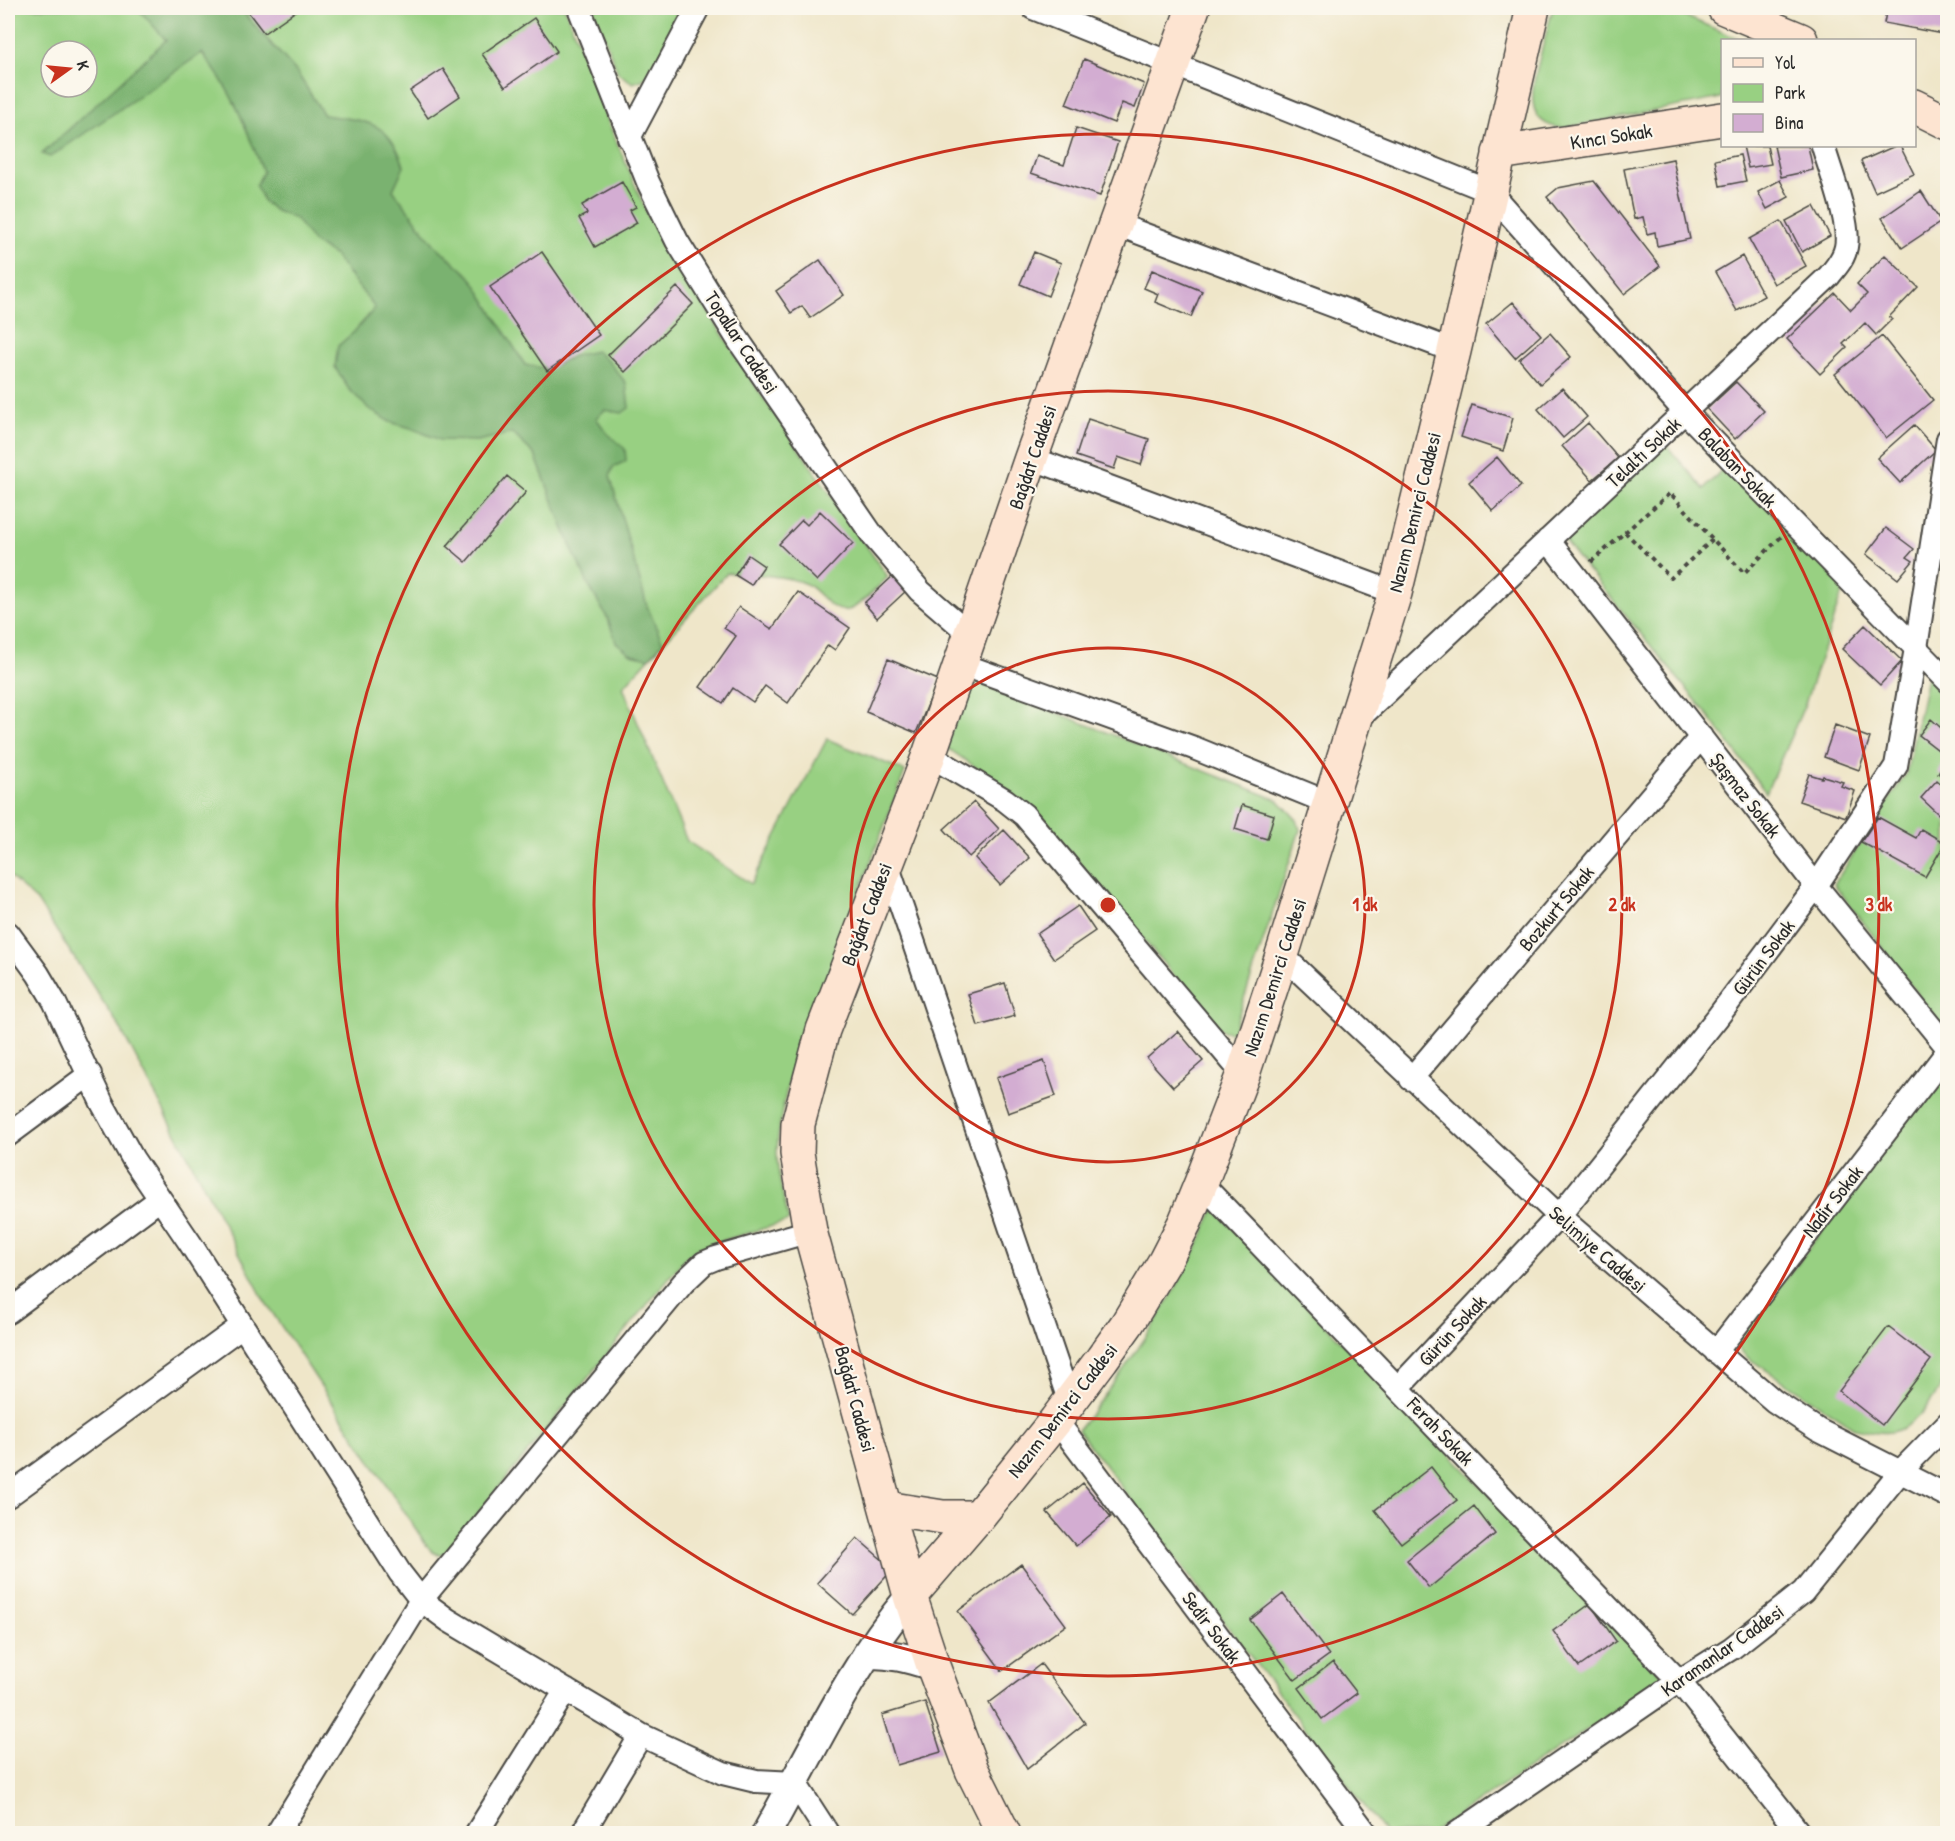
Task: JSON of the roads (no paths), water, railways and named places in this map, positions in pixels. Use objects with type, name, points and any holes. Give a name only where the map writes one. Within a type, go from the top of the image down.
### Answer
[{"type":"main road","name":"Bağdat Caddesi","points":[[1004,1833],[972,1770],[933,1666],[910,1596],[810,1231],[796,1153],[798,1124],[823,1030],[928,755],[1031,458],[1193,8]]},
{"type":"main road","name":"Nazım Demirci Caddesi","points":[[910,1596],[978,1517],[1063,1411],[1127,1324],[1165,1261],[1185,1222],[1201,1183],[1243,1074],[1395,593],[1454,351],[1489,191],[1533,8]]},
{"type":"main road","points":[[1724,8],[1784,26]]},
{"type":"main road","points":[[1916,89],[1947,96]]},
{"type":"main road","points":[[1916,107],[1947,123]]},
{"type":"main road","name":"Kıncı Sokak","points":[[1499,153],[1721,119]]},
{"type":"main road","points":[[886,1508],[943,1517],[978,1517]]},
{"type":"street","name":"Topallar Caddesi","points":[[579,8],[629,138],[677,241],[739,341],[873,536],[966,650]]},
{"type":"street","points":[[629,138],[698,8]]},
{"type":"street","points":[[1033,8],[1489,191]]},
{"type":"street","name":"Telaltı Sokak","points":[[1355,722],[1829,276],[1840,262],[1846,248],[1847,231],[1823,147]]},
{"type":"street","name":"Balaban Sokak","points":[[1489,191],[1685,412],[1947,681]]},
{"type":"street","points":[[1116,224],[1454,351]]},
{"type":"street","name":"Gürün Sokak","points":[[1399,1387],[1558,1215],[1717,1018],[1816,886],[1896,766],[1947,439]]},
{"type":"street","points":[[1031,458],[1395,593]]},
{"type":"street","name":"Şaşmaz Sokak","points":[[1548,540],[1816,886],[1947,1049]]},
{"type":"street","points":[[966,650],[1329,803]]},
{"type":"street","name":"Bozkurt Sokak","points":[[1412,1079],[1701,737]]},
{"type":"street","points":[[928,755],[1005,800],[1024,815],[1243,1074]]},
{"type":"street","name":"Sedir Sokak","points":[[886,861],[1063,1411],[1367,1833]]},
{"type":"street","points":[[11,945],[38,974],[54,1001],[115,1130],[190,1243],[400,1573],[422,1600],[448,1620],[641,1735],[723,1773],[756,1781],[795,1783],[828,1833]]},
{"type":"street","name":"Selimiye Caddesi","points":[[1282,955],[1558,1215],[1774,1401],[1809,1424],[1947,1496]]},
{"type":"street","name":"Nadir Sokak","points":[[1716,1352],[1947,1049]]},
{"type":"street","points":[[8,1136],[90,1074]]},
{"type":"street","name":"Ferah Sokak","points":[[1201,1183],[1679,1681],[1800,1833]]},
{"type":"street","points":[[8,1312],[160,1199]]},
{"type":"street","points":[[277,1833],[422,1600],[694,1272],[704,1263],[716,1258],[810,1231]]},
{"type":"street","points":[[8,1496],[242,1326]]},
{"type":"street","name":"Karamanlar Caddesi","points":[[1456,1833],[1679,1681],[1732,1648],[1803,1592],[1900,1472],[1947,1423]]},
{"type":"street","name":"Nazım Demirci Caddesi","points":[[766,1833],[884,1626],[910,1596]]},
{"type":"street","points":[[867,1654],[882,1653],[902,1656],[933,1666]]},
{"type":"street","points":[[476,1833],[566,1690]]},
{"type":"street","points":[[582,1833],[641,1735]]}]
